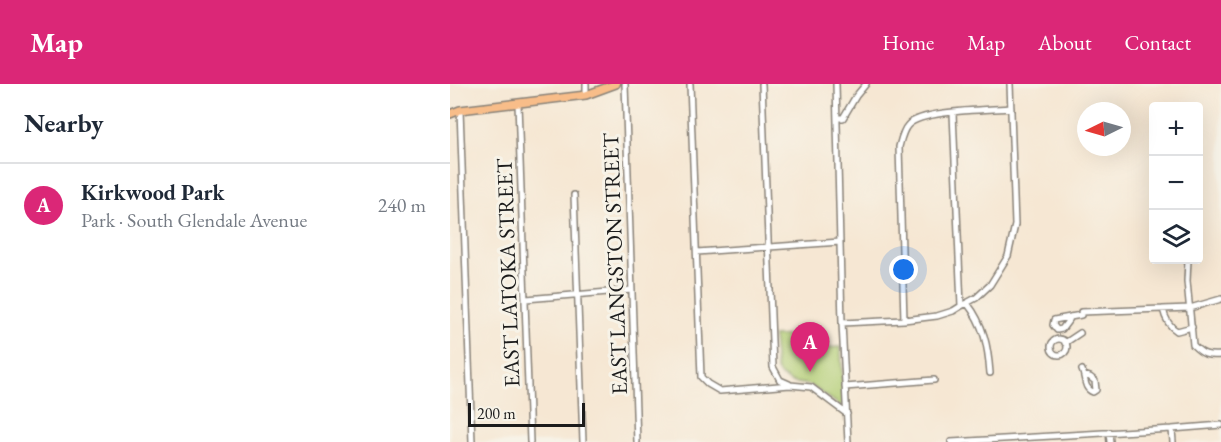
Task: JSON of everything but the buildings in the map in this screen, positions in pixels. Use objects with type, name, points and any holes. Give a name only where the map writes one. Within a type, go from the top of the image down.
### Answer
[{"type":"main road","points":[[450,114],[460,110],[586,95],[616,84]]},
{"type":"street","points":[[586,84],[586,95]]},
{"type":"street","name":"EAST LANGSTON STREET","points":[[625,84],[638,442]]},
{"type":"street","points":[[690,84],[702,377],[708,384],[720,391],[790,385],[811,387],[847,414]]},
{"type":"street","points":[[762,84],[772,367],[780,380],[790,385]]},
{"type":"street","points":[[836,84],[842,323],[848,442]]},
{"type":"street","points":[[837,118],[843,118],[866,84]]},
{"type":"street","points":[[842,323],[937,316],[953,311],[976,298],[990,285],[1008,256],[1015,225],[1010,84]]},
{"type":"street","name":"EAST LATOKA STREET","points":[[518,104],[530,442]]},
{"type":"street","points":[[904,320],[899,147],[903,132],[909,124],[921,117],[1011,108]]},
{"type":"street","points":[[460,110],[472,442]]},
{"type":"street","points":[[953,113],[964,304],[977,317],[985,337],[990,373]]},
{"type":"street","points":[[574,195],[583,442]]},
{"type":"street","points":[[697,252],[840,242]]},
{"type":"street","points":[[1188,264],[1186,281],[1193,345],[1208,356],[1221,355]]},
{"type":"street","points":[[526,299],[632,290]]},
{"type":"street","points":[[1071,317],[1081,313],[1190,308],[1221,299]]},
{"type":"street","points":[[1163,309],[1171,328],[1177,331],[1192,327]]},
{"type":"street","points":[[1065,343],[1080,333]]},
{"type":"street","points":[[845,387],[934,380]]},
{"type":"street","points":[[951,442],[1047,439],[1109,432],[1221,425]]},
{"type":"street","points":[[1172,429],[1173,442]]},
{"type":"street","points":[[1109,432],[1110,442]]},
{"type":"green space","points":[[805,335],[808,349],[841,347],[843,406],[810,385],[791,382],[780,375],[776,369],[773,336]]},
{"type":"place","name":"Kirkwood Park","points":[[810,372]]}]
